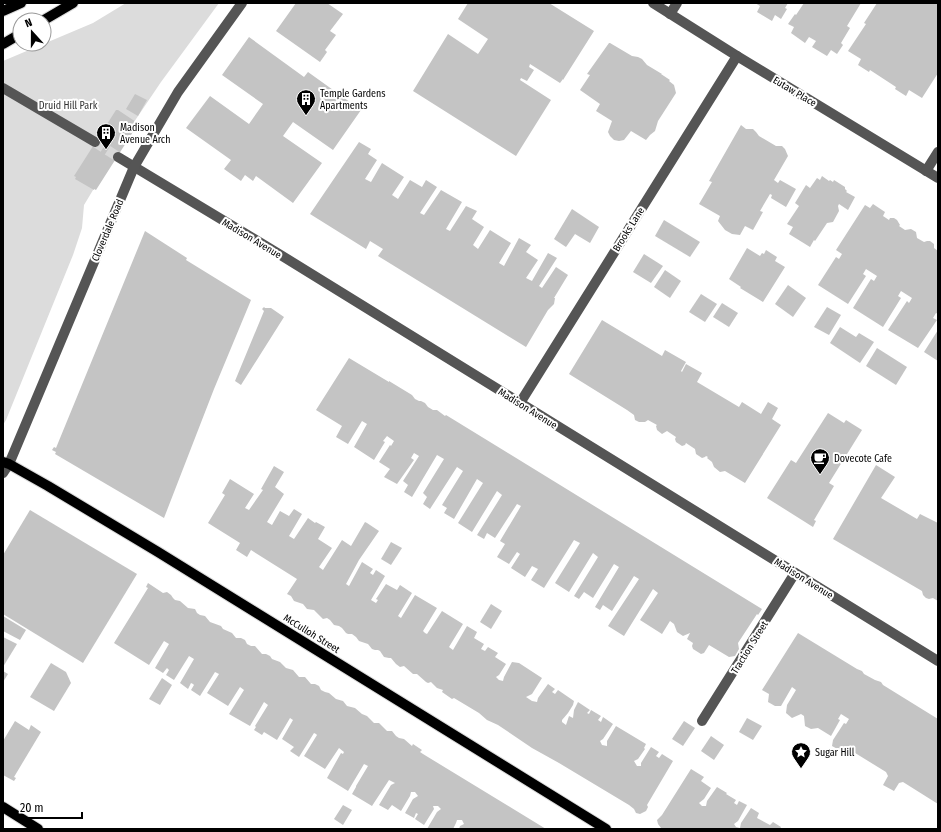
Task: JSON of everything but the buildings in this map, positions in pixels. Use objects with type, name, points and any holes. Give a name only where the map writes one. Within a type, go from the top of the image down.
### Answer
[{"type":"main road","points":[[3,11],[21,3]]},
{"type":"main road","points":[[52,15],[73,3]]},
{"type":"main road","points":[[3,44],[12,39]]},
{"type":"main road","name":"McCulloh Street","points":[[6,463],[48,486],[158,552],[606,829]]},
{"type":"main road","points":[[3,807],[38,829]]},
{"type":"street","name":"Cloverdale Road","points":[[3,473],[134,167],[178,92],[242,3]]},
{"type":"street","name":"Eutaw Place","points":[[653,3],[737,56],[938,178]]},
{"type":"street","points":[[670,14],[677,3]]},
{"type":"street","name":"Brooks Lane","points":[[520,403],[737,56]]},
{"type":"street","points":[[3,88],[95,142]]},
{"type":"street","points":[[926,171],[938,152]]},
{"type":"street","name":"Madison Avenue","points":[[118,157],[279,254],[938,661]]},
{"type":"street","name":"Traction Street","points":[[702,721],[796,573]]},
{"type":"green space","name":"Druid Hill Park","points":[[126,3],[219,3],[161,82],[134,122],[84,205],[82,228],[73,255],[3,425],[3,61],[24,52],[52,52],[52,40],[93,23]]},
{"type":"tunnel","points":[[95,142],[118,157]]},
{"type":"place","name":"Temple Gardens Apartments","points":[[306,116]]},
{"type":"place","name":"Madison Avenue Arch","points":[[106,150]]},
{"type":"place","name":"Dovecote Cafe","points":[[820,475]]},
{"type":"place","name":"Sugar Hill","points":[[801,769]]}]
